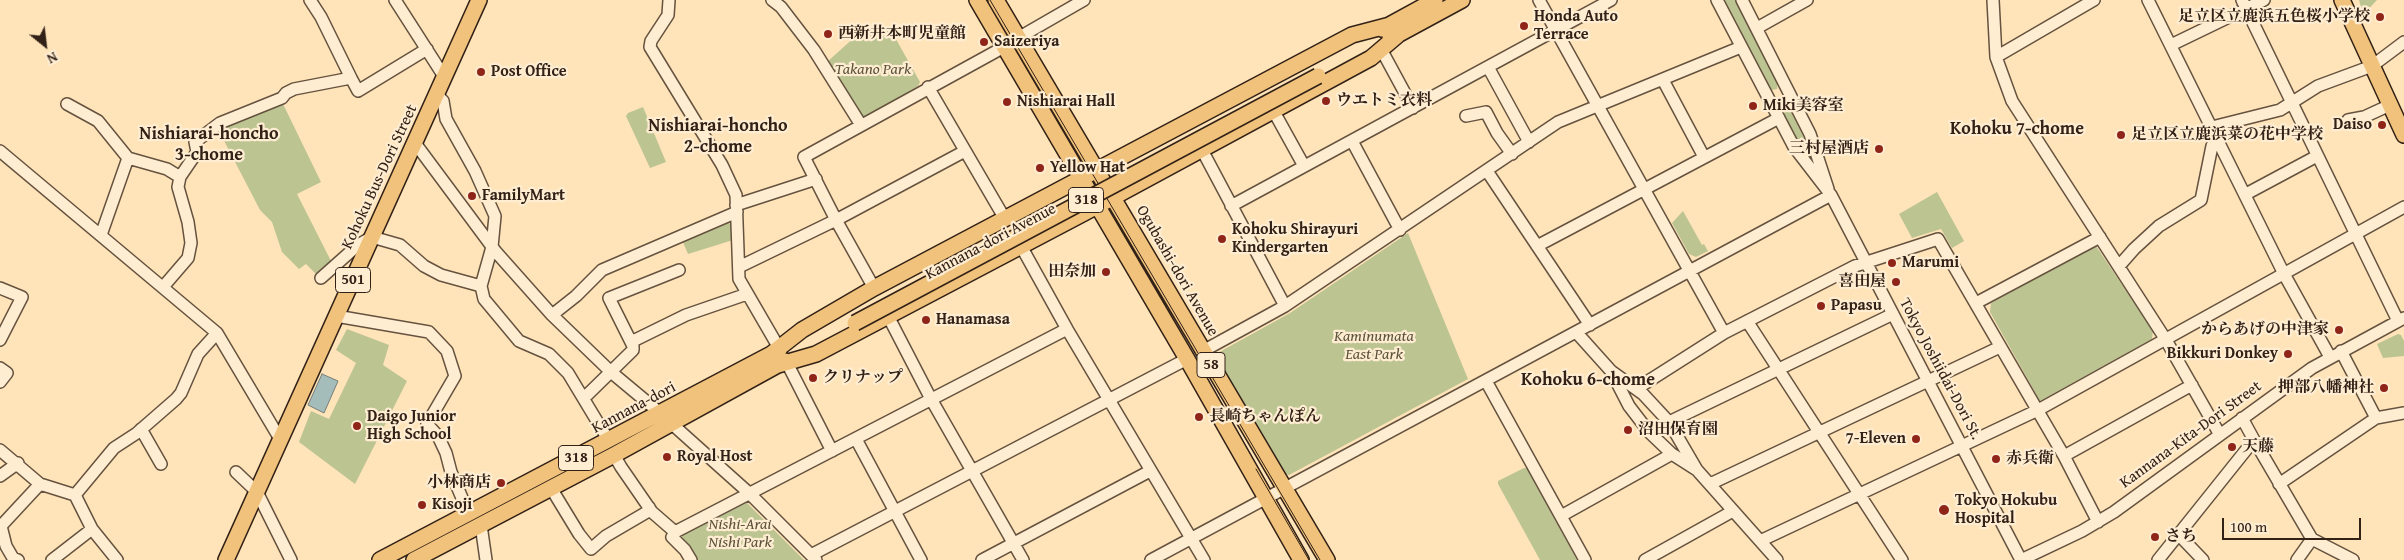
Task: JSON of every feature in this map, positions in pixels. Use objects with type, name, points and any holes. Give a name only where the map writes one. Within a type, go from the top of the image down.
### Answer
[{"type":"main road","name":"Kohoku Bus-Dori Street","points":[[226,560],[479,0]]},
{"type":"main road","name":"58","points":[[977,0],[1187,359],[1301,560]]},
{"type":"main road","name":"Ogubashi-dori Avenue","points":[[996,0],[1098,169],[1327,560]]},
{"type":"main road","name":"Kannana-dori Avenue","points":[[778,358],[816,354],[1371,58],[1381,49],[1394,30],[1435,0]]},
{"type":"main road","name":"Kannana-dori Avenue","points":[[852,318],[1394,30],[1462,0]]},
{"type":"main road","points":[[2342,0],[2404,135]]},
{"type":"main road","name":"Kannana-dori Avenue","points":[[778,358],[802,330],[874,288],[1352,35],[1394,30]]},
{"type":"main road","name":"Kannana-dori","points":[[380,560],[472,513],[612,448],[852,318]]},
{"type":"main road","name":"Kannana-dori","points":[[414,560],[551,488],[612,448]]},
{"type":"street","points":[[310,0],[321,17],[358,92],[427,49]]},
{"type":"street","points":[[395,0],[445,78]]},
{"type":"street","points":[[669,0],[668,15],[650,41],[650,47],[722,165],[736,195],[740,280],[778,358],[832,451]]},
{"type":"street","points":[[772,0],[781,7],[814,50],[861,125]]},
{"type":"street","points":[[1018,38],[1084,0]]},
{"type":"street","points":[[1539,0],[1724,333]]},
{"type":"street","points":[[1231,206],[1611,0]]},
{"type":"street","name":"Tokyo Joshiidai-Dori St.","points":[[1717,0],[1778,118],[1803,161],[1830,194]]},
{"type":"street","name":"Tokyo Joshiidai-Dori St.","points":[[1742,0],[1810,134],[1830,194],[2022,560]]},
{"type":"street","points":[[1757,28],[1807,0]]},
{"type":"street","points":[[1993,0],[1996,57],[2012,101],[2166,340],[2220,434]]},
{"type":"street","points":[[1996,57],[2094,0]]},
{"type":"street","points":[[2148,0],[2246,194],[2284,274],[2330,357]]},
{"type":"street","points":[[2171,44],[2245,4],[2264,0]]},
{"type":"street","points":[[2245,4],[2355,234],[2401,319]]},
{"type":"street","points":[[2212,127],[2280,110],[2318,86],[2372,66],[2404,42]]},
{"type":"street","points":[[874,288],[804,157],[1004,46]]},
{"type":"street","points":[[1203,351],[1285,306],[1558,122],[1741,46]]},
{"type":"street","points":[[1381,49],[1413,108]]},
{"type":"street","points":[[1488,67],[1529,142]]},
{"type":"street","points":[[163,288],[188,258],[191,243],[188,222],[178,187],[180,177],[197,152],[195,142],[220,123],[282,98],[286,93],[294,89],[351,78]]},
{"type":"street","points":[[1663,80],[1704,157]]},
{"type":"street","points":[[928,87],[1005,219]]},
{"type":"street","points":[[1768,98],[1787,88]]},
{"type":"street","points":[[438,94],[443,101],[446,119],[493,208],[495,216],[492,247],[482,286],[484,299],[519,342],[549,354],[568,373],[649,507],[675,532]]},
{"type":"street","points":[[67,104],[98,120],[128,158],[167,170],[180,177]]},
{"type":"street","points":[[2348,120],[2364,117],[2390,104]]},
{"type":"street","points":[[1273,110],[1304,166]]},
{"type":"street","points":[[1466,116],[1486,112],[1497,133],[1512,154]]},
{"type":"street","points":[[1537,246],[1778,118]]},
{"type":"street","points":[[2119,266],[2159,226],[2201,200],[2212,146],[2218,140]]},
{"type":"street","points":[[1352,141],[1400,230]]},
{"type":"street","points":[[415,144],[492,247],[552,315],[611,372],[748,493],[813,558],[895,512],[1187,359]]},
{"type":"street","points":[[1201,148],[1285,306]]},
{"type":"street","points":[[0,151],[218,333],[280,439]]},
{"type":"street","points":[[739,267],[836,220],[965,151]]},
{"type":"street","points":[[2246,194],[2317,156]]},
{"type":"street","points":[[101,235],[128,158]]},
{"type":"street","points":[[1487,171],[1590,325]]},
{"type":"street","points":[[552,315],[580,293],[602,270],[737,209],[816,179]]},
{"type":"street","points":[[1151,560],[1830,194]]},
{"type":"street","points":[[1760,541],[2038,410],[2404,206]]},
{"type":"street","points":[[321,278],[358,245],[372,237],[400,245],[424,266],[442,275],[482,286]]},
{"type":"street","points":[[1976,303],[2100,237]]},
{"type":"street","points":[[1636,389],[1724,333],[1866,262],[1938,239],[2038,410],[2098,522]]},
{"type":"street","points":[[1021,246],[1067,329],[1204,560]]},
{"type":"street","points":[[584,398],[633,350],[631,342],[608,298],[678,270]]},
{"type":"street","points":[[0,288],[22,297],[0,340]]},
{"type":"street","points":[[631,342],[686,315],[747,294]]},
{"type":"street","points":[[1669,422],[1893,314]]},
{"type":"street","points":[[336,316],[429,332],[447,351],[454,376],[426,424],[438,436],[446,452],[451,472],[462,498],[472,513]]},
{"type":"street","points":[[888,316],[931,399],[1023,560]]},
{"type":"street","name":"Kannana-Kita-Dori Street","points":[[2022,560],[2098,522],[2330,357],[2401,319]]},
{"type":"street","points":[[1748,321],[1902,560]]},
{"type":"street","points":[[691,560],[685,550],[672,536],[675,532],[1067,329]]},
{"type":"street","points":[[1576,332],[1611,371],[1636,389],[1669,422],[1697,470],[1777,560]]},
{"type":"street","points":[[74,495],[109,452],[141,429],[181,393],[198,354],[218,333]]},
{"type":"street","points":[[1710,484],[2000,347]]},
{"type":"street","points":[[2341,351],[2376,418]]},
{"type":"street","points":[[0,368],[7,373],[0,382]]},
{"type":"street","points":[[1611,371],[1635,414],[1672,454],[1697,470]]},
{"type":"street","points":[[1486,381],[1585,560]]},
{"type":"street","points":[[2064,456],[2192,384]]},
{"type":"street","points":[[2279,484],[2376,418],[2404,414]]},
{"type":"street","points":[[2242,418],[2312,539],[2353,560]]},
{"type":"street","points":[[141,429],[161,464]]},
{"type":"street","points":[[856,439],[921,560]]},
{"type":"street","points":[[2158,560],[2254,440]]},
{"type":"street","points":[[0,450],[18,463],[40,484],[74,495],[92,529],[117,560]]},
{"type":"street","points":[[1561,516],[1672,454]]},
{"type":"street","points":[[0,476],[18,463]]},
{"type":"street","points":[[982,560],[1150,471]]},
{"type":"street","points":[[236,472],[257,492],[291,560]]},
{"type":"street","points":[[18,560],[4,552],[1,526],[40,484]]},
{"type":"street","points":[[551,488],[579,534],[591,549],[606,536],[647,512],[649,507]]},
{"type":"street","points":[[1645,560],[1733,511]]},
{"type":"street","points":[[481,525],[486,560]]},
{"type":"street","points":[[52,560],[92,529]]},
{"type":"street","points":[[2178,535],[2203,560]]},
{"type":"street","points":[[2297,560],[2312,539]]},
{"type":"green space","points":[[1720,0],[1736,0],[1778,80],[1777,89],[1771,90],[1763,82]]},
{"type":"green space","points":[[2359,0],[2377,0],[2363,15]]},
{"type":"green space","name":"Takano Park","points":[[867,26],[892,32],[920,82],[918,86],[864,118],[860,117],[827,62]]},
{"type":"green space","points":[[1780,99],[1785,99],[1807,144],[1802,145],[1799,142],[1777,107],[1776,102]]},
{"type":"green space","points":[[283,104],[321,182],[297,194],[333,265],[319,277],[306,264],[299,269],[282,252],[272,222],[260,210],[219,131],[227,125]]},
{"type":"green space","points":[[643,107],[666,162],[650,168],[626,116],[628,113]]},
{"type":"green space","points":[[1937,192],[1964,241],[1952,248],[1941,229],[1912,238],[1899,214]]},
{"type":"green space","points":[[1683,211],[1702,245],[1704,244],[1708,251],[1696,257],[1689,254],[1672,223]]},
{"type":"green space","points":[[727,221],[731,225],[733,240],[688,254],[682,240]]},
{"type":"green space","name":"Kaminumata East Park","points":[[1408,233],[1468,379],[1289,475],[1283,474],[1214,355],[1290,313]]},
{"type":"green space","points":[[2096,246],[2153,331],[2152,339],[2040,401],[1990,312],[1991,303]]},
{"type":"green space","points":[[347,329],[389,345],[383,365],[407,381],[355,484],[299,442],[311,411],[329,419],[356,363],[336,350]]},
{"type":"green space","points":[[2398,334],[2401,335],[2404,341],[2404,356],[2383,358],[2377,344]]},
{"type":"green space","points":[[1527,468],[1577,560],[1540,560],[1498,484],[1498,481]]},
{"type":"green space","name":"Nishi-Arai Nishi Park","points":[[746,502],[804,560],[697,560],[681,535]]},
{"type":"water","points":[[322,374],[338,381],[324,413],[308,405]]},
{"type":"tram line","points":[[990,0],[1320,560]]},
{"type":"tram line","points":[[1256,469],[1309,560]]},
{"type":"place","name":"足立区立鹿浜五色桜小学校","points":[[2380,17]]},
{"type":"place","name":"Honda Auto Terrace","points":[[1524,26]]},
{"type":"place","name":"西新井本町児童館","points":[[828,34]]},
{"type":"place","name":"Saizeriya","points":[[984,42]]},
{"type":"place","name":"Post Office","points":[[481,72]]},
{"type":"place","name":"ウエトミ衣料","points":[[1326,101]]},
{"type":"place","name":"Nishiarai Hall","points":[[1007,102]]},
{"type":"place","name":"Miki美容室","points":[[1753,106]]},
{"type":"place","name":"Daiso","points":[[2382,125]]},
{"type":"place","name":"足立区立鹿浜菜の花中学校","points":[[2121,135]]},
{"type":"place","name":"三村屋酒店","points":[[1879,149]]},
{"type":"place","name":"Yellow Hat","points":[[1040,168]]},
{"type":"place","name":"FamilyMart","points":[[472,196]]},
{"type":"place","name":"Kohoku Shirayuri Kindergarten","points":[[1222,239]]},
{"type":"place","name":"Marumi","points":[[1892,263]]},
{"type":"place","name":"田奈加","points":[[1106,272]]},
{"type":"place","name":"喜田屋","points":[[1896,282]]},
{"type":"place","name":"Papasu","points":[[1821,306]]},
{"type":"place","name":"Hanamasa","points":[[926,320]]},
{"type":"place","name":"からあげの中津家","points":[[2339,330]]},
{"type":"place","name":"Bikkuri Donkey","points":[[2288,354]]},
{"type":"place","name":"クリナップ","points":[[813,378]]},
{"type":"place","name":"押部八幡神社","points":[[2384,388]]},
{"type":"place","name":"長崎ちゃんぽん","points":[[1199,417]]},
{"type":"place","name":"Daigo Junior High School","points":[[357,426]]},
{"type":"place","name":"沼田保育園","points":[[1628,430]]},
{"type":"place","name":"7-Eleven","points":[[1916,439]]},
{"type":"place","name":"天藤","points":[[2232,447]]},
{"type":"place","name":"Royal Host","points":[[667,457]]},
{"type":"place","name":"赤兵衛","points":[[1996,459]]},
{"type":"place","name":"小林商店","points":[[501,483]]},
{"type":"place","name":"Kisoji","points":[[422,505]]},
{"type":"place","name":"Tokyo Hokubu Hospital","points":[[1944,510]]},
{"type":"place","name":"さち","points":[[2155,537]]},
{"type":"district","name":"Kohoku 7-chome","points":[[2017,129]]},
{"type":"district","name":"Nishiarai-honcho 2-chome","points":[[718,136]]},
{"type":"district","name":"Nishiarai-honcho 3-chome","points":[[209,144]]},
{"type":"district","name":"Kohoku 6-chome","points":[[1588,380]]}]
